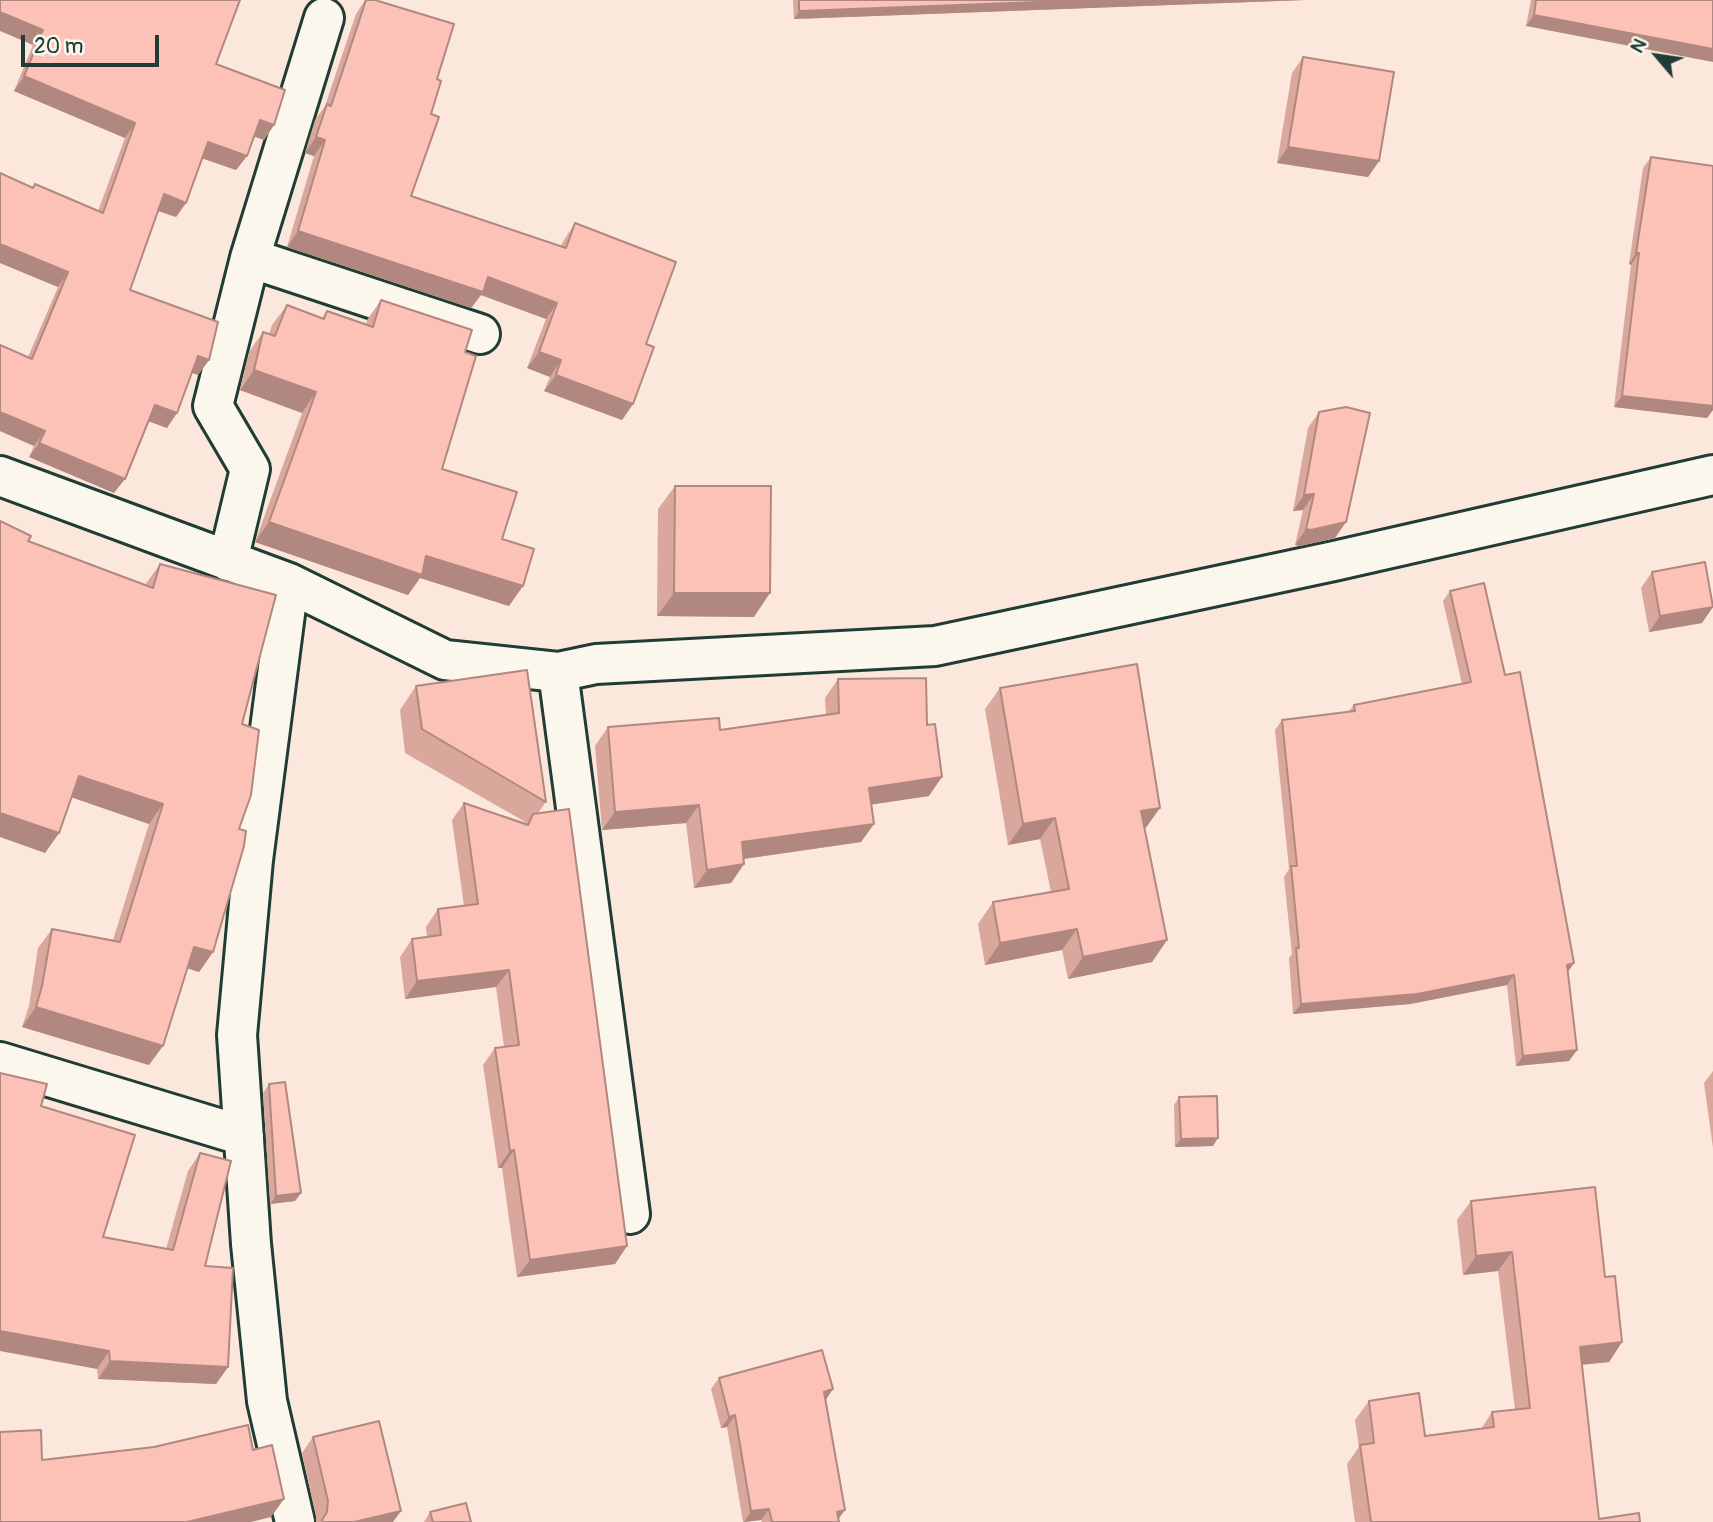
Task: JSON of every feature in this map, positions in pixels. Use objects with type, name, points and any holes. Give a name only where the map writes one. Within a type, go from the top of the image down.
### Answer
[{"type":"street","points":[[228,561],[250,470],[213,406],[250,258],[324,18]]},
{"type":"street","points":[[250,258],[480,334]]},
{"type":"street","points":[[0,476],[289,583],[445,660],[558,672],[596,664],[934,646],[1334,561],[1713,475]]},
{"type":"street","points":[[289,583],[253,860],[237,1035],[251,1244],[267,1401],[295,1522]]},
{"type":"street","points":[[558,672],[630,1214]]},
{"type":"street","points":[[0,1062],[244,1136]]},
{"type":"building","points":[[0,0],[240,0],[216,64],[285,90],[274,125],[260,120],[247,156],[208,142],[186,203],[164,194],[130,290],[218,322],[209,360],[198,356],[177,413],[155,405],[125,479],[39,443],[45,431],[0,412],[0,345],[32,359],[68,272],[0,244],[0,173],[33,188],[35,184],[103,213],[135,123],[24,76],[43,30],[0,12]]},
{"type":"building","points":[[366,0],[375,0],[454,24],[437,79],[441,81],[431,114],[439,117],[411,196],[566,248],[575,223],[676,262],[646,344],[654,347],[633,404],[556,375],[561,360],[539,352],[557,303],[488,277],[483,292],[298,231],[325,140],[316,137],[327,104],[331,106]]},
{"type":"building","points":[[799,0],[1092,0],[799,11]]},
{"type":"building","points":[[1536,0],[1713,0],[1713,49],[1534,15]]},
{"type":"building","points":[[1303,57],[1394,72],[1379,161],[1288,147]]},
{"type":"building","points":[[1651,157],[1713,166],[1713,406],[1622,396],[1639,253],[1636,253]]},
{"type":"building","points":[[381,300],[472,330],[465,352],[476,356],[442,469],[517,492],[502,539],[534,549],[523,586],[426,556],[422,575],[269,522],[316,392],[254,370],[263,332],[275,336],[287,305],[324,319],[327,311],[373,327]]},
{"type":"building","points":[[1346,407],[1370,413],[1346,522],[1306,529],[1314,494],[1304,495],[1319,412]]},
{"type":"building","points":[[675,486],[771,486],[770,593],[674,593]]},
{"type":"building","points":[[0,521],[31,536],[28,541],[153,588],[160,564],[276,595],[242,724],[259,730],[251,795],[239,829],[246,831],[244,846],[213,952],[194,947],[163,1046],[36,1007],[52,929],[120,942],[163,804],[79,776],[59,833],[0,813]]},
{"type":"building","points":[[1705,562],[1713,607],[1660,616],[1652,572]]},
{"type":"building","points":[[1484,583],[1505,675],[1520,672],[1574,963],[1567,965],[1577,1050],[1523,1056],[1514,975],[1417,994],[1301,1004],[1291,866],[1297,866],[1282,720],[1355,711],[1354,705],[1471,682],[1450,591]]},
{"type":"building","points":[[1137,664],[1160,808],[1141,811],[1167,940],[1083,957],[1077,929],[1000,943],[993,902],[1069,889],[1055,818],[1023,824],[1000,688]]},
{"type":"building","points":[[527,670],[546,802],[422,729],[416,686]]},
{"type":"building","points":[[926,678],[927,725],[935,724],[942,777],[869,788],[874,824],[742,842],[744,864],[707,870],[699,805],[615,812],[608,727],[719,718],[720,730],[839,713],[838,679]]},
{"type":"building","points":[[464,803],[528,825],[533,814],[569,809],[627,1246],[530,1260],[514,1150],[510,1151],[495,1048],[519,1045],[509,970],[417,981],[412,939],[441,935],[438,909],[478,904]]},
{"type":"building","points":[[0,1073],[47,1084],[41,1106],[135,1135],[103,1237],[173,1250],[200,1153],[231,1161],[205,1266],[233,1268],[228,1367],[110,1361],[109,1351],[0,1331]]},
{"type":"building","points":[[285,1082],[301,1193],[276,1196],[269,1084]]},
{"type":"building","points":[[1217,1096],[1218,1138],[1181,1139],[1179,1097]]},
{"type":"building","points":[[1595,1187],[1605,1277],[1615,1276],[1622,1342],[1580,1347],[1599,1519],[1639,1513],[1640,1522],[1371,1522],[1360,1445],[1374,1443],[1369,1401],[1419,1393],[1425,1436],[1494,1427],[1492,1412],[1530,1408],[1512,1252],[1476,1256],[1471,1201]]},
{"type":"building","points":[[822,1350],[833,1389],[824,1392],[845,1510],[837,1512],[839,1522],[772,1522],[769,1509],[751,1511],[735,1415],[729,1417],[719,1378]]},
{"type":"building","points":[[379,1421],[401,1511],[354,1522],[323,1522],[328,1501],[313,1437]]},
{"type":"building","points":[[248,1425],[253,1450],[272,1445],[284,1499],[187,1522],[0,1522],[0,1432],[41,1430],[42,1460],[154,1447]]},
{"type":"building","points":[[466,1503],[471,1522],[433,1522],[430,1512]]}]
